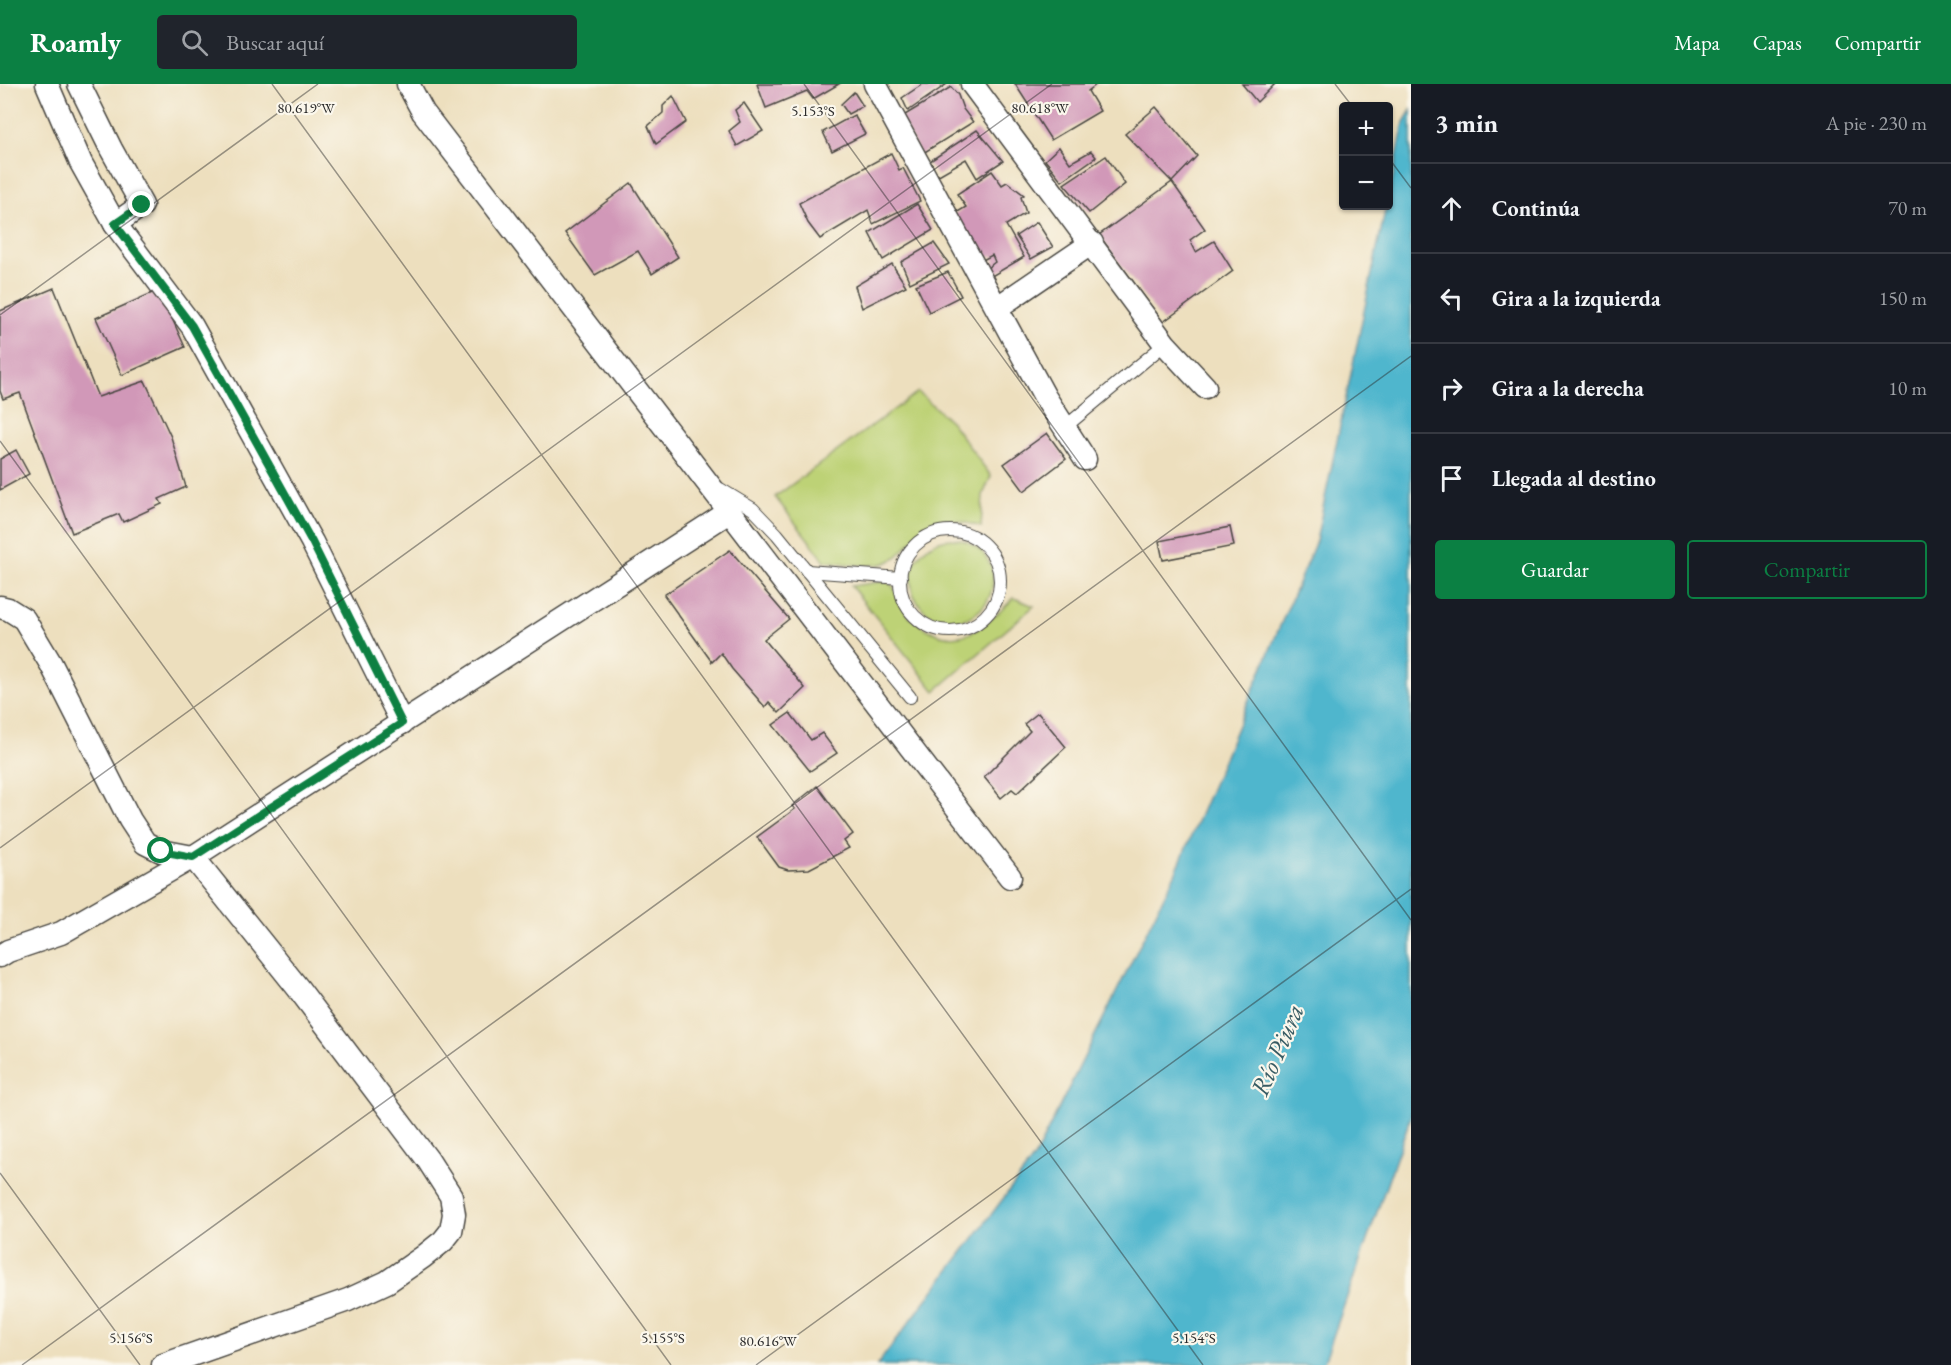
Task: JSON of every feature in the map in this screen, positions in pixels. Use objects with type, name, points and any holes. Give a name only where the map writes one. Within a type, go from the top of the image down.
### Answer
[{"type":"street","points":[[79,84],[142,205],[115,224]]},
{"type":"street","points":[[408,84],[423,112],[1010,877]]},
{"type":"street","points":[[875,84],[1046,397],[1085,459]]},
{"type":"street","points":[[972,84],[1165,344],[1205,387]]},
{"type":"street","points":[[53,86],[81,163],[115,224],[192,326],[312,542],[402,723]]},
{"type":"street","points":[[998,307],[1092,243]]},
{"type":"street","points":[[0,957],[8,951],[61,933],[193,857],[729,512]]},
{"type":"street","points":[[0,607],[24,619],[51,664],[130,820],[145,843],[161,851],[193,857],[298,988],[428,1160],[451,1196],[454,1214],[451,1231],[443,1241],[423,1257],[387,1282],[348,1300],[163,1365]]},
{"type":"lane","points":[[1065,427],[1165,344]]},
{"type":"lane","points":[[706,481],[753,508],[777,534],[910,697]]},
{"type":"lane","points":[[949,531],[965,533],[980,540],[991,552],[998,566],[1000,582],[998,598],[990,612],[963,630],[945,631],[929,626],[915,617],[905,603],[900,586],[901,578],[901,569],[908,554],[920,541],[934,533],[949,531]]},
{"type":"lane","points":[[807,571],[901,578]]},
{"type":"green space","points":[[918,392],[951,422],[991,476],[983,495],[981,527],[951,520],[935,522],[920,533],[896,557],[883,564],[858,565],[825,561],[775,497]]},
{"type":"green space","points":[[944,539],[960,539],[975,546],[986,557],[993,572],[990,596],[981,609],[960,621],[944,621],[929,614],[918,603],[911,588],[911,572],[918,557],[929,546]]},
{"type":"green space","points":[[879,582],[890,583],[905,611],[920,625],[947,636],[969,634],[979,629],[1014,598],[1034,606],[935,691],[851,586]]},
{"type":"water","name":"Río Piura","points":[[1411,110],[1411,1116],[1323,1365],[877,1365],[1034,1158],[1175,874],[1316,541],[1385,210],[1393,210],[1393,176],[1404,122]]},
{"type":"building","points":[[757,84],[839,84],[813,99],[807,91],[766,108]]},
{"type":"building","points":[[923,84],[947,84],[908,111],[902,98]]},
{"type":"building","points":[[1015,84],[1097,84],[1088,91],[1100,111],[1051,140]]},
{"type":"building","points":[[1242,84],[1275,84],[1257,102]]},
{"type":"building","points":[[951,87],[973,122],[920,155],[900,118]]},
{"type":"building","points":[[854,92],[863,106],[848,114],[841,104]]},
{"type":"building","points":[[673,96],[686,122],[656,144],[648,126],[663,113],[663,106]]},
{"type":"building","points":[[744,103],[763,131],[737,146],[729,131],[740,122],[735,110]]},
{"type":"building","points":[[1156,107],[1197,156],[1172,182],[1125,134]]},
{"type":"building","points":[[854,115],[865,134],[832,151],[823,132]]},
{"type":"building","points":[[977,130],[1003,161],[977,178],[966,159],[937,176],[927,163]]},
{"type":"building","points":[[1059,147],[1070,163],[1091,151],[1096,157],[1062,181],[1045,160]]},
{"type":"building","points":[[891,153],[899,170],[903,168],[920,201],[873,224],[868,210],[820,239],[808,223],[799,203]]},
{"type":"building","points":[[1106,156],[1125,184],[1089,213],[1064,184]]},
{"type":"building","points":[[992,171],[1002,185],[1007,182],[1024,195],[1021,197],[1026,213],[1006,225],[1024,257],[990,277],[986,269],[995,262],[992,255],[979,262],[951,216],[966,207],[957,194]]},
{"type":"building","points":[[1172,182],[1205,229],[1190,240],[1196,252],[1214,241],[1233,271],[1163,322],[1099,235]]},
{"type":"building","points":[[631,183],[678,257],[652,274],[638,251],[595,275],[565,233]]},
{"type":"building","points":[[917,204],[933,230],[883,260],[869,233]]},
{"type":"building","points":[[1037,222],[1053,247],[1031,259],[1016,236]]},
{"type":"building","points":[[934,243],[949,264],[910,283],[901,262]]},
{"type":"building","points":[[892,264],[906,286],[862,308],[855,286]]},
{"type":"building","points":[[948,272],[961,296],[929,312],[916,285]]},
{"type":"building","points":[[54,288],[98,397],[145,381],[171,437],[186,487],[159,499],[162,504],[123,522],[119,514],[72,533],[20,393],[3,399],[0,391],[0,311]]},
{"type":"building","points":[[159,290],[185,347],[122,375],[96,318]]},
{"type":"building","points":[[1047,433],[1066,459],[1024,491],[1004,464]]},
{"type":"building","points":[[16,450],[29,474],[0,490],[0,459]]},
{"type":"building","points":[[1230,527],[1234,546],[1163,560],[1159,541]]},
{"type":"building","points":[[730,550],[789,619],[764,639],[805,688],[779,713],[769,702],[765,707],[721,653],[712,662],[664,595]]},
{"type":"building","points":[[790,713],[811,740],[822,733],[837,753],[810,771],[773,725]]},
{"type":"building","points":[[1038,713],[1066,747],[1017,793],[1012,789],[1001,798],[984,777],[1030,731],[1024,724]]},
{"type":"building","points":[[817,786],[853,834],[844,841],[849,848],[809,869],[788,870],[779,867],[757,837],[795,809],[792,806]]},
{"type":"route","points":[[142,205],[115,224],[192,326],[312,542],[402,723],[193,857],[161,851]]}]
